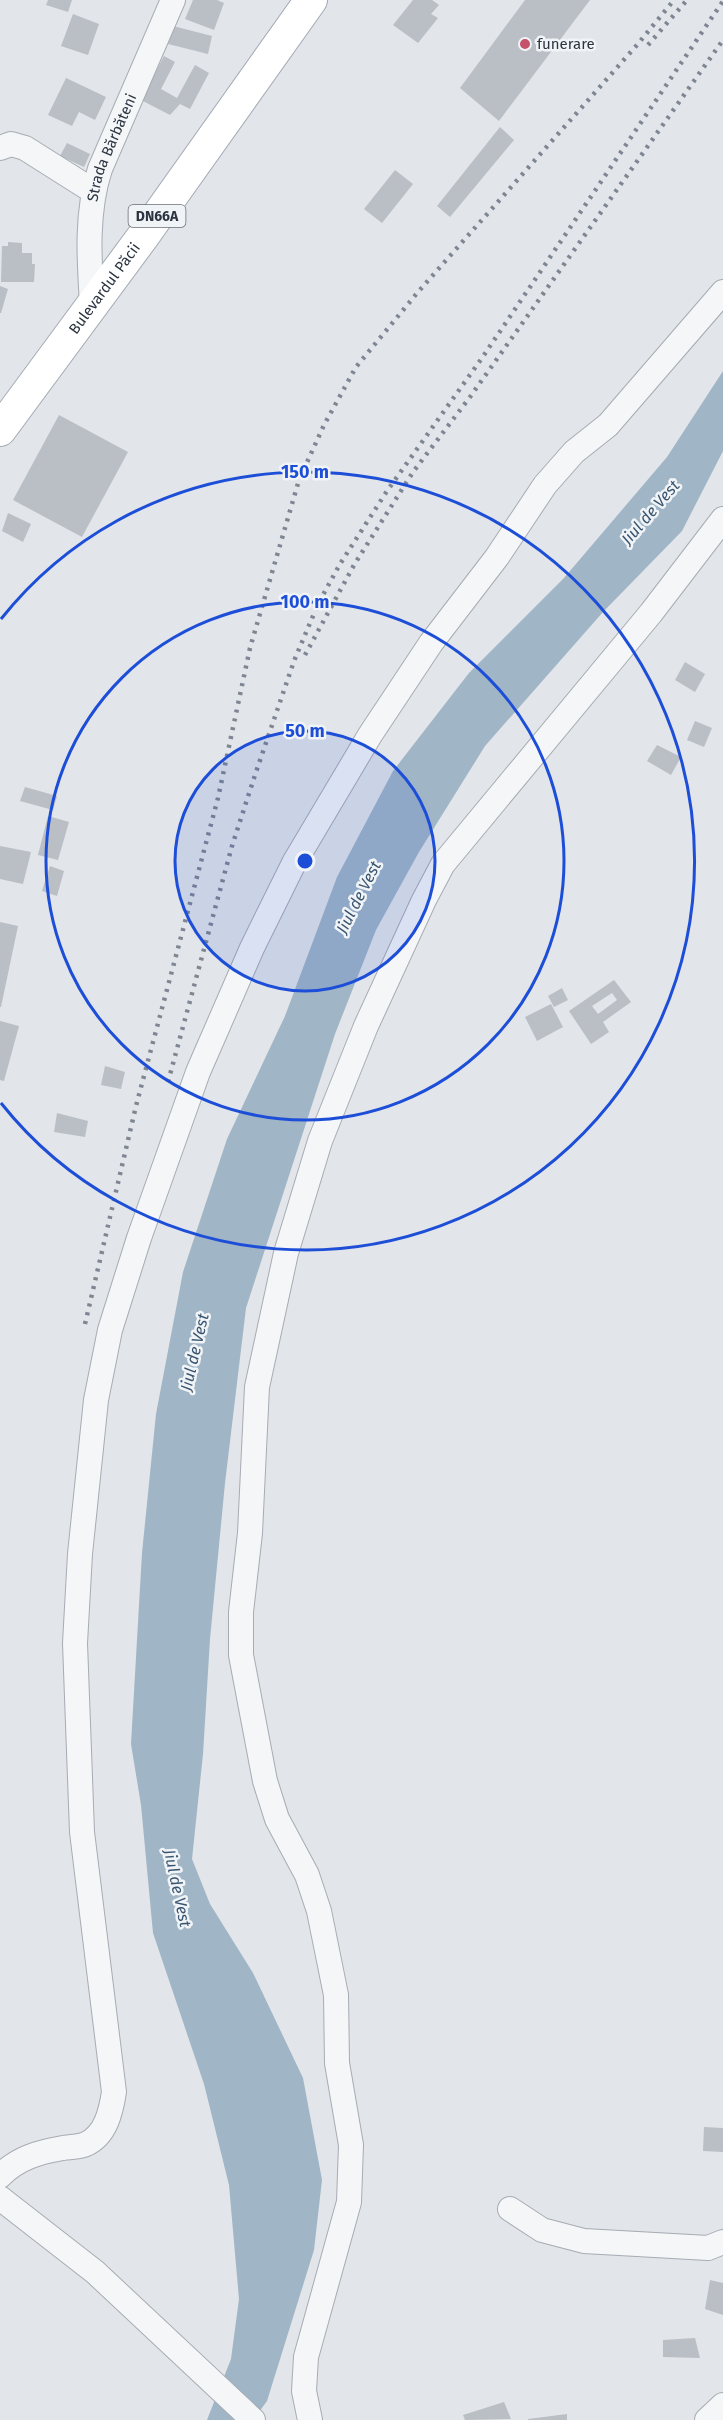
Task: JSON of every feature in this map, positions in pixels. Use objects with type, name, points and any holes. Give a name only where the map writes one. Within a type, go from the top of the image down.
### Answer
[{"type":"main road","name":"Bulevardul Păcii","points":[[0,430],[144,235],[311,0]]},
{"type":"street","name":"Strada Bărbăteni","points":[[92,304],[90,268],[93,191],[100,168],[173,0]]},
{"type":"street","points":[[0,148],[11,144],[25,148],[93,191]]},
{"type":"street","points":[[0,2175],[37,2153],[86,2144],[102,2131],[110,2115],[114,2092],[82,1832],[75,1643],[80,1554],[96,1400],[110,1330],[139,1238],[198,1072],[252,948],[294,863],[370,735],[431,643],[497,557],[545,485],[574,453],[608,425],[723,292]]},
{"type":"street","points":[[310,2420],[304,2391],[306,2357],[349,2202],[351,2145],[337,2063],[336,1995],[320,1911],[307,1875],[277,1819],[265,1781],[241,1655],[241,1612],[250,1533],[257,1387],[269,1329],[286,1253],[320,1141],[366,1026],[443,864],[651,613],[723,519]]},
{"type":"street","points":[[0,2198],[94,2272],[253,2420]]},
{"type":"street","points":[[510,2209],[542,2230],[584,2241],[708,2247],[723,2242]]},
{"type":"street","points":[[707,2420],[723,2405]]},
{"type":"water","name":"Jiul de Vest","points":[[723,371],[723,451],[682,531],[603,612],[485,746],[419,852],[376,930],[335,1034],[246,1308],[225,1483],[192,1859],[210,1904],[253,1973],[303,2078],[322,2180],[314,2250],[267,2401],[253,2420],[207,2420],[231,2359],[239,2299],[229,2185],[204,2084],[153,1933],[141,1805],[131,1744],[142,1553],[156,1414],[183,1272],[227,1139],[285,1016],[337,877],[393,771],[469,673],[564,578],[667,457]]},
{"type":"building","points":[[48,0],[72,0],[68,12],[46,5]]},
{"type":"building","points":[[193,0],[217,0],[224,3],[214,30],[185,19]]},
{"type":"building","points":[[413,0],[432,0],[439,5],[431,14],[438,18],[418,43],[393,25]]},
{"type":"building","name":"funerare","points":[[525,0],[590,0],[499,121],[460,88]]},
{"type":"building","points":[[73,14],[99,24],[88,55],[61,46]]},
{"type":"building","points":[[173,26],[212,36],[208,54],[168,44]]},
{"type":"building","points":[[164,56],[175,62],[161,89],[177,98],[195,65],[209,73],[190,109],[180,104],[170,115],[141,100]]},
{"type":"building","points":[[66,78],[106,97],[95,120],[79,112],[72,126],[48,115]]},
{"type":"building","points":[[500,127],[514,140],[450,217],[437,206]]},
{"type":"building","points":[[67,143],[90,154],[84,167],[60,156]]},
{"type":"building","points":[[395,170],[413,184],[382,223],[364,209]]},
{"type":"building","points":[[8,242],[22,243],[22,253],[32,253],[32,264],[35,264],[34,282],[1,282],[2,246],[8,246]]},
{"type":"building","points":[[0,286],[8,289],[1,313],[0,313]]},
{"type":"building","points":[[59,415],[128,452],[82,537],[13,500]]},
{"type":"building","points":[[8,513],[31,524],[23,542],[2,531]]},
{"type":"building","points":[[685,662],[705,674],[695,692],[675,680]]},
{"type":"building","points":[[695,721],[712,728],[704,747],[687,740]]},
{"type":"building","points":[[657,745],[681,757],[671,775],[647,761]]},
{"type":"building","points":[[25,787],[57,796],[53,810],[20,801]]},
{"type":"building","points":[[48,816],[69,822],[58,860],[38,855]]},
{"type":"building","points":[[0,846],[31,852],[23,884],[0,879]]},
{"type":"building","points":[[50,866],[64,871],[57,896],[42,891]]},
{"type":"building","points":[[0,922],[18,926],[1,1007],[0,1007]]},
{"type":"building","points":[[614,980],[631,1002],[603,1022],[609,1032],[591,1044],[569,1011]],"holes":[[[612,993],[617,1000],[598,1014],[592,1006]]]},
{"type":"building","points":[[562,988],[568,1000],[554,1007],[548,996]]},
{"type":"building","points":[[551,1004],[563,1027],[537,1041],[525,1017]]},
{"type":"building","points":[[0,1021],[19,1026],[4,1081],[0,1080]]},
{"type":"building","points":[[105,1066],[125,1072],[121,1089],[101,1085]]},
{"type":"building","points":[[57,1113],[88,1121],[85,1137],[54,1132]]},
{"type":"building","points":[[704,2127],[723,2128],[723,2152],[703,2151]]},
{"type":"building","points":[[710,2280],[723,2283],[723,2315],[705,2309]]},
{"type":"building","points":[[695,2338],[700,2358],[663,2357],[663,2340]]},
{"type":"building","points":[[504,2402],[511,2419],[465,2420],[463,2415]]},
{"type":"building","points":[[567,2414],[567,2420],[528,2420],[528,2419]]},
{"type":"railway","points":[[85,1324],[136,1106],[218,798],[250,648],[299,480],[324,425],[356,367],[418,292],[637,45],[674,0]]},
{"type":"railway","points":[[648,45],[687,0]]},
{"type":"railway","points":[[168,1082],[232,846],[294,661],[318,604],[340,564],[387,491],[482,358],[723,1]]},
{"type":"railway","points":[[305,655],[354,565],[413,472],[470,397],[723,40]]},
{"type":"place","name":"funerare","points":[[525,44]]}]
